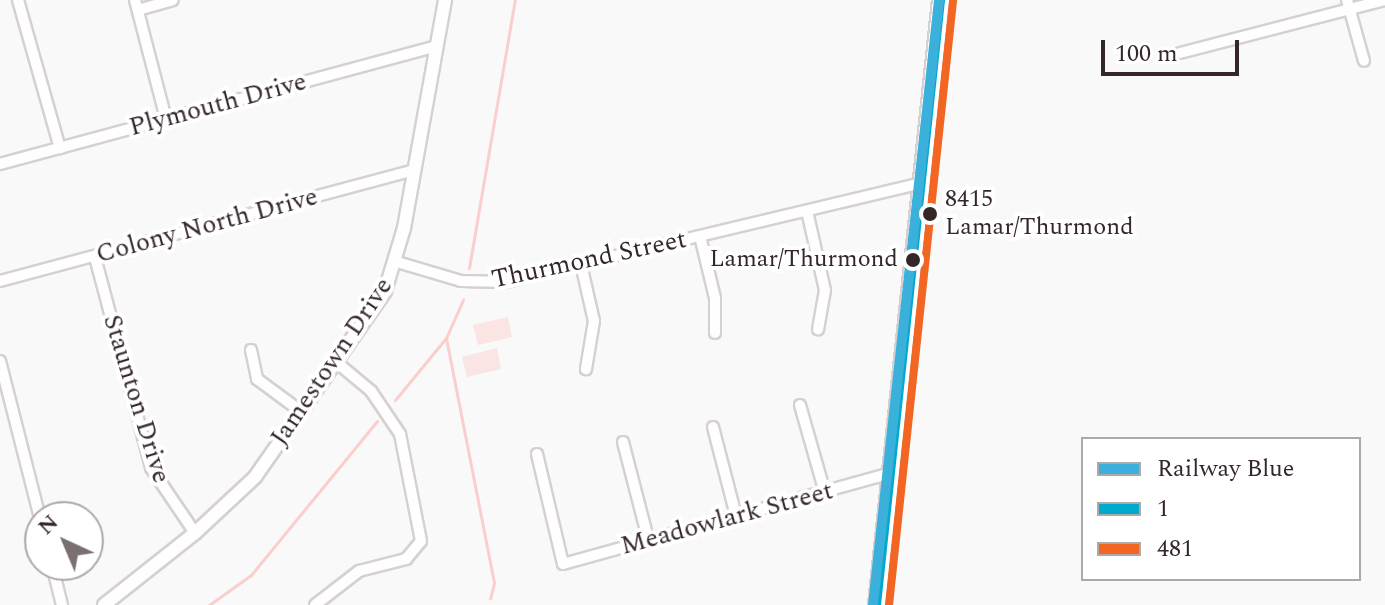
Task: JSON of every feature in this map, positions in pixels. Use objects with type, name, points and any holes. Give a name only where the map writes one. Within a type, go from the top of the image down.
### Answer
[{"type":"main road","points":[[877,605],[941,0]]},
{"type":"street","points":[[18,0],[60,148]]},
{"type":"street","points":[[166,119],[136,5],[173,0]]},
{"type":"street","name":"Jamestown Drive","points":[[104,605],[195,533],[255,477],[385,291],[397,262],[445,0]]},
{"type":"street","points":[[1180,53],[1348,5],[1385,0]]},
{"type":"street","points":[[1348,5],[1364,61]]},
{"type":"street","name":"Plymouth Drive","points":[[0,164],[436,46]]},
{"type":"street","name":"Colony North Drive","points":[[0,281],[414,170]]},
{"type":"street","name":"Thurmond Street","points":[[397,262],[447,278],[489,284],[921,183]]},
{"type":"street","points":[[807,211],[825,290],[818,329]]},
{"type":"street","points":[[700,236],[715,298],[715,333]]},
{"type":"street","name":"Staunton Drive","points":[[95,257],[151,468],[195,533]]},
{"type":"street","points":[[581,264],[594,321],[586,369]]},
{"type":"street","points":[[251,350],[257,379],[299,410]]},
{"type":"street","points":[[0,361],[36,501]]},
{"type":"street","points":[[315,605],[359,571],[406,559],[421,541],[400,434],[371,391],[335,361]]},
{"type":"street","points":[[800,405],[825,493]]},
{"type":"street","points":[[713,427],[736,516]]},
{"type":"street","points":[[623,442],[648,539]]},
{"type":"street","name":"Meadowlark Street","points":[[537,454],[563,564],[891,473]]},
{"type":"street","points":[[56,581],[62,605]]},
{"type":"shaded area","points":[[508,317],[512,337],[478,345],[473,325]]},
{"type":"shaded area","points":[[497,348],[501,369],[467,377],[462,357]]},
{"type":"waterway","points":[[469,268],[515,0]]},
{"type":"waterway","points":[[395,400],[446,338],[463,300]]},
{"type":"waterway","points":[[446,338],[494,583],[490,599]]},
{"type":"waterway","points":[[209,605],[251,575],[377,421]]},
{"type":"rail line","name":"Blue","points":[[873,605],[939,0]]},
{"type":"transit line","name":"1","points":[[877,605],[941,0]]},
{"type":"transit line","name":"481","points":[[889,605],[953,1]]},
{"type":"place","name":"8415 Lamar/Thurmond","points":[[930,214]]},
{"type":"place","name":"Lamar/Thurmond","points":[[913,260]]}]
